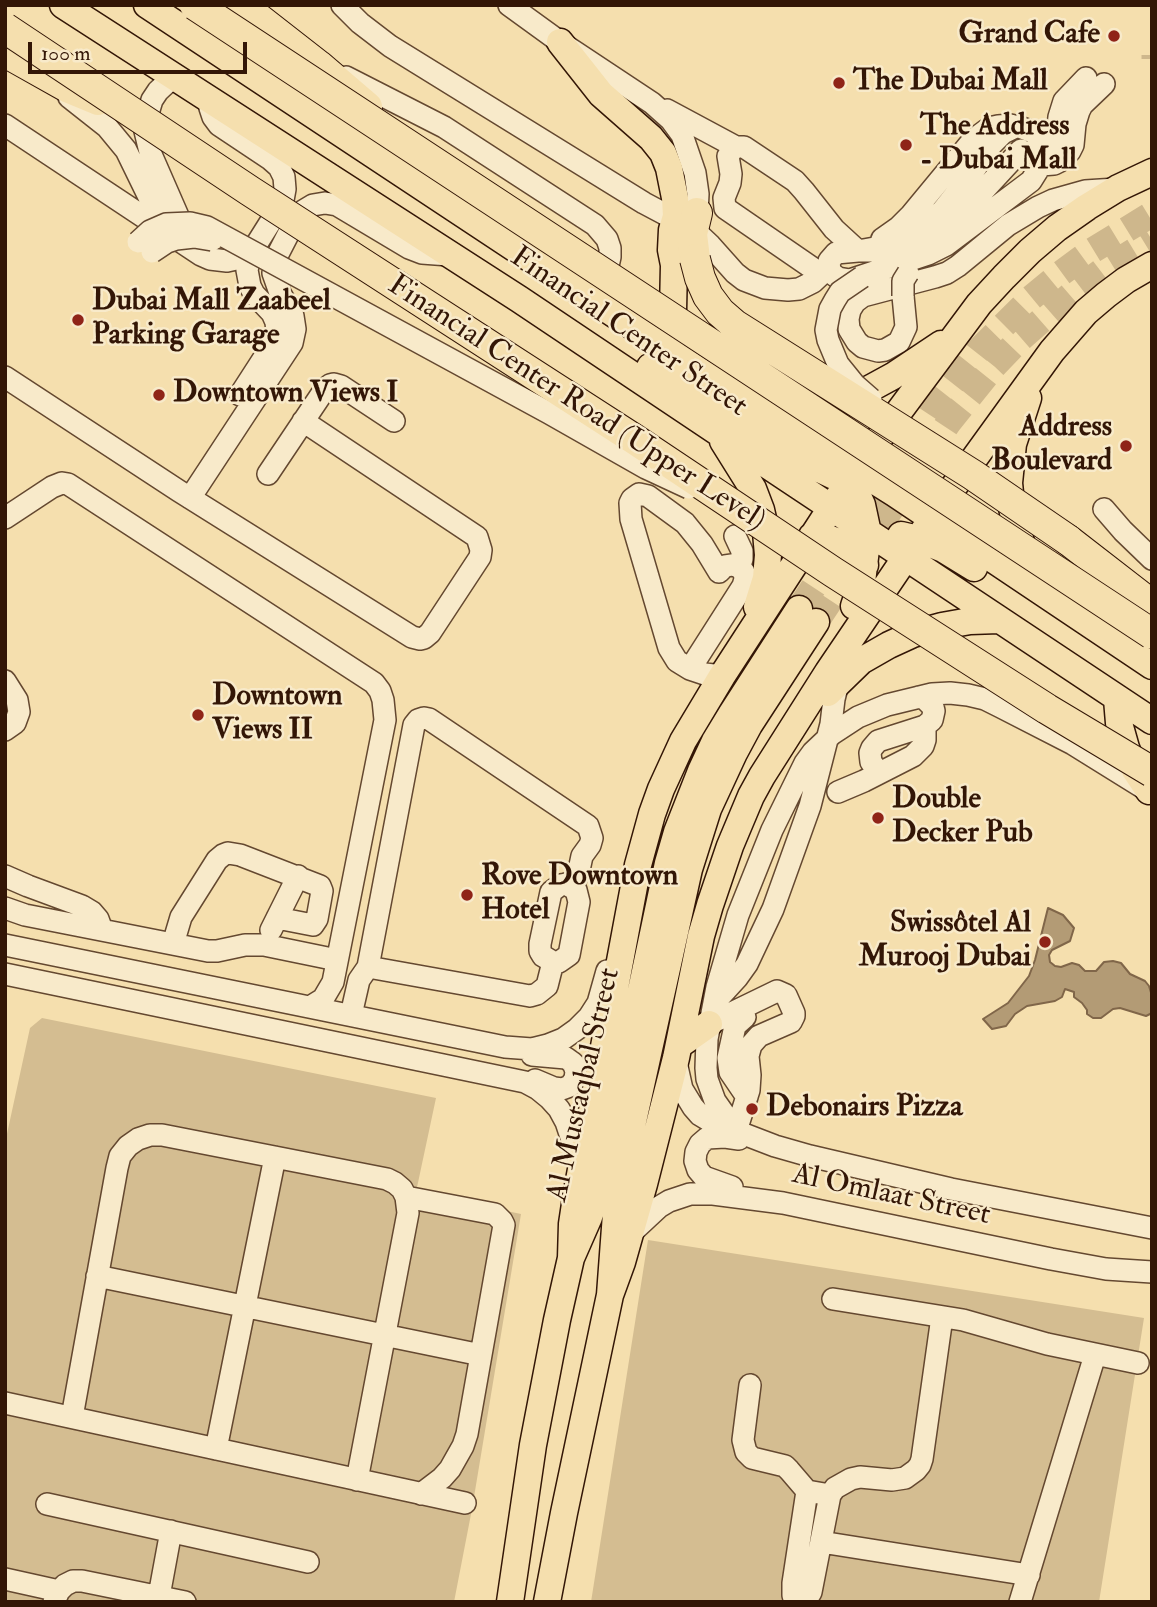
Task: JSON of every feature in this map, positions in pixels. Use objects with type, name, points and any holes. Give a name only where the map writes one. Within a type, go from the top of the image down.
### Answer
[{"type":"highway","points":[[195,5],[1152,635]]},
{"type":"highway","points":[[241,5],[339,82],[399,140]]},
{"type":"highway","name":"Financial Center Road (Upper Level)","points":[[5,29],[1047,709],[1151,785]]},
{"type":"highway","points":[[5,55],[69,88],[123,107]]},
{"type":"highway","points":[[688,221],[700,278],[708,296],[727,319],[1048,526],[1152,606]]},
{"type":"main road","name":"Financial Center Street","points":[[64,5],[519,299],[868,533],[919,539],[1060,605],[1152,666]]},
{"type":"main road","name":"Financial Center Street","points":[[147,5],[700,372],[747,399],[853,476],[894,493]]},
{"type":"main road","points":[[560,42],[601,94],[651,138],[663,153],[674,184],[675,198],[688,221],[671,250],[674,265],[674,324],[681,348],[700,372]]},
{"type":"main road","points":[[571,1258],[573,1216],[581,1167],[638,865],[652,814],[671,765],[704,703],[880,437],[957,333],[996,286],[1030,251],[1087,206],[1152,173]]},
{"type":"main road","points":[[610,1295],[644,1184],[677,1051],[701,936],[719,875],[751,796],[767,766],[828,672],[1037,372],[1068,331],[1086,313],[1126,280],[1151,266]]},
{"type":"main road","points":[[519,299],[549,307],[817,452]]},
{"type":"main road","points":[[747,399],[786,408],[842,400],[877,386],[957,333]]},
{"type":"main road","points":[[957,333],[895,449],[890,475],[900,510],[919,539],[967,563],[1152,681]]},
{"type":"main road","points":[[1037,372],[1013,444],[1009,483],[1011,503],[1022,545],[1045,587],[1060,605]]},
{"type":"main road","points":[[719,433],[753,489],[766,532],[766,578],[749,633]]},
{"type":"main road","points":[[895,449],[904,465],[918,478],[953,489]]},
{"type":"main road","points":[[786,738],[806,683],[852,609],[862,582],[868,533],[853,476]]},
{"type":"main road","points":[[894,493],[922,495],[953,489]]},
{"type":"main road","points":[[814,534],[868,533]]},
{"type":"main road","points":[[814,534],[838,542],[865,565]]},
{"type":"main road","name":"Financial Center Street","points":[[919,539],[951,587],[1152,721]]},
{"type":"main road","points":[[951,587],[946,567],[953,561],[967,563]]},
{"type":"main road","name":"Al Mustaqbal Street","points":[[510,1602],[544,1382],[571,1258],[589,1217],[602,1175],[668,863],[677,832],[715,741],[732,713],[807,615],[734,753],[708,809],[692,859],[622,1174],[610,1295],[547,1602]]},
{"type":"main road","points":[[786,738],[838,682],[874,652],[913,634],[942,626],[999,620]]},
{"type":"main road","points":[[1117,699],[1119,723],[1126,748],[1135,770],[1151,785]]},
{"type":"main road","points":[[677,1051],[711,1014]]},
{"type":"street","points":[[249,5],[346,77],[444,127],[595,225],[607,239],[610,257],[608,266],[597,281],[577,290]]},
{"type":"street","points":[[342,5],[390,46],[688,221],[735,273],[755,285],[776,290],[799,289],[813,282],[825,271],[836,253],[858,251],[894,243],[922,228],[948,204],[997,139],[1010,129],[1017,126],[1027,128],[1035,133],[1041,143],[1042,160],[1031,181],[959,237],[928,254],[850,280],[838,278],[825,271],[728,212],[724,198],[731,174],[728,156],[736,147],[744,146],[794,181],[834,229],[858,251],[906,248],[922,243],[941,232],[972,204],[1021,150]]},
{"type":"street","points":[[509,5],[652,103],[736,147]]},
{"type":"street","points":[[5,55],[84,108],[107,128],[133,162],[166,232]]},
{"type":"street","points":[[174,76],[152,100],[145,131],[150,152],[193,251]]},
{"type":"street","points":[[1042,160],[1054,164],[1070,151],[1079,111],[1095,81]]},
{"type":"street","points":[[5,125],[193,251],[227,261],[245,257],[250,252],[283,200],[284,177],[279,167],[270,159],[219,125],[213,117],[209,98]]},
{"type":"street","points":[[652,103],[671,120],[690,153],[698,194],[688,221]]},
{"type":"street","points":[[959,237],[947,252],[908,272],[903,281],[903,296],[906,327],[899,342],[886,350],[878,351],[870,350],[857,342],[849,329],[848,319],[855,302],[863,296],[935,277],[947,273],[1008,225],[1053,200],[1085,191],[1118,188]]},
{"type":"street","points":[[184,495],[292,342],[295,329],[293,316],[273,273],[278,254],[303,211],[313,205],[337,205],[408,248],[422,253],[450,255]]},
{"type":"street","points":[[145,247],[194,237],[250,252],[646,468],[725,501]]},
{"type":"street","points":[[184,495],[277,333],[272,313],[254,294],[247,278],[250,252]]},
{"type":"street","points":[[862,277],[840,292],[830,309],[826,330],[831,350],[838,364],[855,385],[915,431],[929,447]]},
{"type":"street","points":[[5,377],[184,495],[412,637],[420,639],[428,636],[480,557],[477,537],[303,421]]},
{"type":"street","points":[[268,474],[327,386],[341,386],[394,421]]},
{"type":"street","points":[[5,518],[52,487],[68,484],[374,683],[383,700],[385,719],[333,982],[327,994],[310,1007]]},
{"type":"street","points":[[690,669],[743,586],[744,572],[729,570],[685,523],[648,496],[639,494],[630,503],[631,519],[670,648],[677,661],[690,669],[722,676]]},
{"type":"street","points":[[1104,509],[1152,559]]},
{"type":"street","points":[[729,570],[742,559],[742,551],[735,536]]},
{"type":"street","points":[[690,669],[698,682],[704,703]]},
{"type":"street","points":[[5,681],[17,700],[19,712],[15,723],[5,730]]},
{"type":"street","points":[[711,1014],[747,964],[769,919],[803,828],[827,738],[838,682]]},
{"type":"street","points":[[736,1131],[715,1101],[707,1079],[706,1053],[711,1014],[738,915],[760,858],[798,776],[813,752],[827,738],[872,710],[887,705],[950,693],[968,695],[985,699],[1151,785]]},
{"type":"street","points":[[874,766],[870,753],[878,741],[925,726],[932,720],[934,711],[930,702],[919,697]]},
{"type":"street","points":[[359,1017],[372,982],[368,967],[414,725],[420,718],[429,719],[588,826],[592,838],[582,856],[578,875],[572,886]]},
{"type":"street","points":[[838,792],[914,757],[923,746],[925,726]]},
{"type":"street","points":[[173,944],[181,917],[217,860],[228,853],[317,883],[322,888],[316,922],[313,925],[276,918]]},
{"type":"street","points":[[5,876],[82,906],[98,919],[102,930]]},
{"type":"street","points":[[264,944],[298,876]]},
{"type":"street","points":[[560,884],[572,886],[579,902],[571,949],[565,959],[553,962],[547,960],[540,951],[548,897],[560,884]]},
{"type":"street","points":[[5,908],[24,915],[217,951],[264,944],[337,960]]},
{"type":"street","points":[[505,1047],[532,1049],[548,1045],[564,1039],[583,1023],[598,1003],[613,944],[627,921]]},
{"type":"street","points":[[5,945],[505,1047],[536,1056],[566,1058],[573,1063],[576,1070],[575,1079],[570,1086],[562,1089],[534,1080],[499,1076]]},
{"type":"street","points":[[368,967],[530,996],[547,986],[553,962]]},
{"type":"street","points":[[5,988],[15,976],[525,1082],[549,1098],[566,1122],[581,1167]]},
{"type":"street","points":[[711,1014],[774,992],[784,992],[794,1013],[788,1024],[759,1036],[749,1050],[750,1082],[736,1131]]},
{"type":"street","points":[[745,1017],[734,1026],[728,1058],[730,1072],[747,1097]]},
{"type":"street","name":"Al Omlaat Street","points":[[677,1051],[678,1079],[687,1098],[700,1115],[775,1146],[951,1189],[1152,1228]]},
{"type":"street","points":[[72,1418],[117,1168],[120,1156],[128,1146],[150,1135],[162,1135],[387,1178],[402,1189],[406,1196],[408,1213],[357,1479]]},
{"type":"street","points":[[762,1200],[704,1177],[695,1161],[696,1152],[707,1138],[716,1137],[775,1146]]},
{"type":"street","points":[[216,1449],[275,1157]]},
{"type":"street","name":"Al Omlaat Street","points":[[630,1234],[659,1207],[679,1197],[702,1193],[762,1200],[1105,1269],[1152,1272]]},
{"type":"street","points":[[406,1196],[495,1214],[502,1220],[504,1231],[467,1434],[450,1469],[421,1494]]},
{"type":"street","points":[[97,1276],[481,1355]]},
{"type":"street","points":[[833,1299],[983,1325],[1095,1355],[1138,1363]]},
{"type":"street","points":[[805,1602],[811,1592],[830,1495],[851,1479],[899,1479],[911,1475],[920,1465],[942,1317]]},
{"type":"street","points":[[1020,1602],[1095,1355]]},
{"type":"street","points":[[750,1385],[743,1444],[746,1452],[752,1458],[785,1466],[807,1491],[830,1495]]},
{"type":"street","points":[[5,1403],[465,1503]]},
{"type":"street","points":[[796,1602],[793,1583],[807,1491]]},
{"type":"street","points":[[47,1504],[308,1562]]},
{"type":"street","points":[[159,1597],[171,1531]]},
{"type":"street","points":[[821,1542],[1029,1574]]},
{"type":"street","points":[[5,1579],[57,1596],[65,1585],[82,1581],[185,1602]]},
{"type":"shaded area","points":[[1048,908],[1063,915],[1074,928],[1070,941],[1052,950],[1049,955],[1050,962],[1061,967],[1072,963],[1085,971],[1096,971],[1104,962],[1121,963],[1130,974],[1149,986],[1152,1013],[1146,1016],[1120,1008],[1113,1009],[1101,1018],[1093,1018],[1074,997],[1074,992],[1065,989],[1062,997],[1055,1001],[1027,1006],[1015,1014],[1006,1026],[992,1029],[983,1019],[1008,1003],[1029,976]]},
{"type":"shaded area","points":[[42,1018],[436,1098],[416,1192],[521,1214],[454,1602],[5,1602],[5,1143],[30,1028]]},
{"type":"shaded area","points":[[648,1240],[1144,1318],[1099,1602],[591,1602]]},
{"type":"tunnel","points":[[799,609],[932,409],[978,351],[1031,298],[1060,274],[1152,214]]},
{"type":"tunnel","points":[[816,622],[949,422],[994,366],[1019,340],[1074,292],[1103,270],[1152,240]]},
{"type":"place","name":"Grand Cafe","points":[[1114,36]]},
{"type":"place","name":"The Dubai Mall","points":[[839,83]]},
{"type":"place","name":"The Address - Dubai Mall","points":[[906,145]]},
{"type":"place","name":"Dubai Mall Zaabeel Parking Garage","points":[[78,320]]},
{"type":"place","name":"Downtown Views I","points":[[159,395]]},
{"type":"place","name":"Address Boulevard","points":[[1126,446]]},
{"type":"place","name":"Downtown Views II","points":[[198,715]]},
{"type":"place","name":"Double Decker Pub","points":[[878,818]]},
{"type":"place","name":"Rove Downtown Hotel","points":[[467,895]]},
{"type":"place","name":"Swissôtel Al Murooj Dubai","points":[[1045,942]]},
{"type":"place","name":"Debonairs Pizza","points":[[752,1109]]}]
